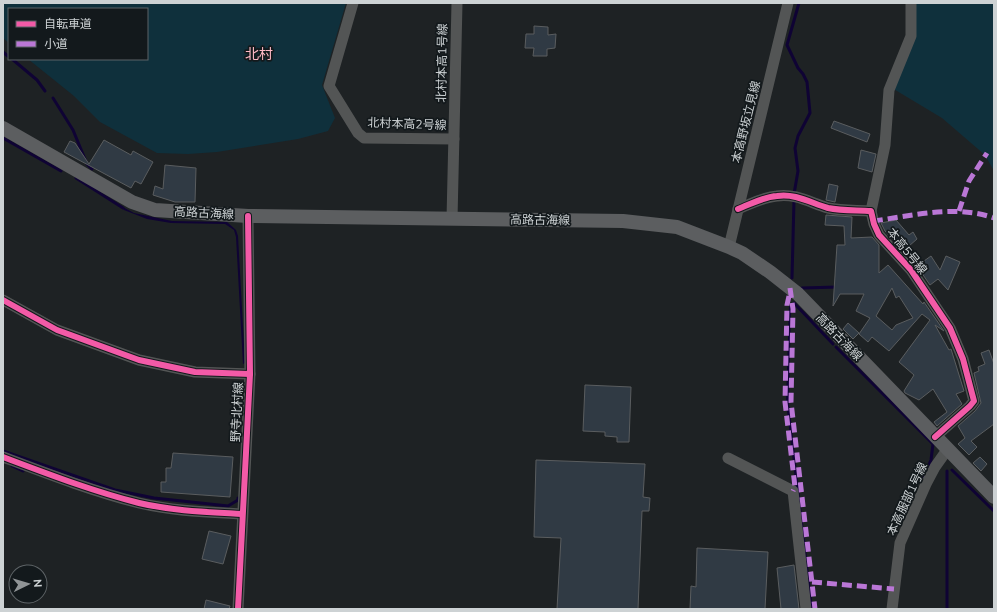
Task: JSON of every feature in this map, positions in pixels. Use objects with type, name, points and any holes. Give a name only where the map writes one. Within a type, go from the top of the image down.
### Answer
[{"type":"main road","name":"高路古海線","points":[[3,128],[132,202],[155,210],[248,216],[623,221],[677,227],[742,253],[770,272],[798,294],[994,497]]},
{"type":"street","name":"北村本高2号線","points":[[353,3],[329,86],[358,133],[364,138],[454,139]]},
{"type":"street","name":"北村本高1号線","points":[[452,219],[457,3]]},
{"type":"street","name":"本高野坂立見線","points":[[729,247],[788,3]]},
{"type":"street","points":[[738,209],[770,197],[789,196],[803,198],[828,208],[871,211],[885,145],[889,90],[911,36],[911,3]]},
{"type":"street","name":"本高5号線","points":[[871,211],[878,235],[911,270],[950,328],[963,359],[971,387],[974,401],[935,437]]},
{"type":"street","name":"野寺北村線","points":[[238,609],[250,374],[248,216]]},
{"type":"street","points":[[3,300],[57,330],[139,360],[195,372],[250,374]]},
{"type":"street","name":"本高服部1号線","points":[[892,609],[900,543],[926,484],[935,467],[947,450]]},
{"type":"street","points":[[3,457],[102,493],[140,503],[182,510],[242,514]]},
{"type":"street","points":[[728,458],[793,491],[806,609]]},
{"type":"shaded area","points":[[3,3],[346,3],[322,85],[335,118],[328,131],[298,139],[217,152],[188,154],[157,153],[100,122],[74,96],[29,60],[148,60],[148,8],[8,8],[8,42],[3,38]]},
{"type":"shaded area","points":[[913,3],[994,3],[994,171],[985,155],[942,118],[892,88],[899,69]]},
{"type":"shaded area","points":[[121,206],[134,213],[172,221],[227,222],[236,230],[238,236],[245,363],[243,364],[236,237],[234,230],[225,224],[171,223],[147,219],[124,210]]},
{"type":"shaded area","points":[[789,306],[791,307],[789,403],[813,609],[810,609],[786,402]]},
{"type":"building","points":[[534,26],[548,27],[548,35],[556,34],[555,48],[547,49],[547,56],[533,56],[534,48],[525,48],[526,34],[534,34]]},
{"type":"building","points":[[834,121],[870,134],[867,142],[831,128]]},
{"type":"building","points":[[104,140],[131,155],[133,151],[153,162],[141,184],[135,181],[131,188],[64,152],[70,141],[75,143],[89,164]]},
{"type":"building","points":[[861,150],[876,154],[872,172],[858,168]]},
{"type":"building","points":[[165,165],[196,168],[195,202],[175,202],[153,195],[155,186],[163,189]]},
{"type":"building","points":[[829,184],[838,186],[835,202],[826,200]]},
{"type":"building","points":[[826,215],[852,217],[851,238],[872,237],[879,245],[879,273],[888,265],[923,304],[924,302],[944,331],[935,325],[949,350],[951,349],[964,391],[956,394],[962,404],[937,426],[934,422],[947,412],[933,389],[919,400],[905,393],[904,391],[914,375],[899,362],[930,320],[922,314],[889,351],[872,337],[868,342],[859,334],[870,318],[856,311],[864,294],[840,294],[833,306],[837,245],[845,245],[844,226],[825,225]],"holes":[[[892,288],[896,298],[899,296],[913,318],[896,325],[892,330],[876,316]]]},
{"type":"building","points":[[896,220],[909,235],[913,232],[917,239],[909,246],[911,248],[905,253],[885,231],[881,223]]},
{"type":"building","points":[[931,256],[940,270],[946,256],[960,262],[948,290],[938,279],[930,285],[917,266]]},
{"type":"building","points":[[848,323],[859,333],[853,339],[843,329]]},
{"type":"building","points":[[989,350],[994,364],[994,424],[971,441],[977,447],[969,455],[958,444],[965,438],[958,426],[975,411],[981,403],[974,373],[979,371],[978,367],[985,364],[981,353]]},
{"type":"building","points":[[585,385],[631,387],[629,442],[617,442],[617,437],[605,436],[605,432],[583,431]]},
{"type":"building","points":[[173,453],[233,457],[230,497],[161,492],[161,482],[166,482],[166,468],[171,468]]},
{"type":"building","points":[[980,457],[987,464],[981,471],[973,463]]},
{"type":"building","points":[[536,460],[645,464],[643,497],[650,498],[649,511],[642,511],[638,609],[557,609],[561,538],[534,537]]},
{"type":"building","points":[[209,531],[231,536],[223,564],[202,559]]},
{"type":"building","points":[[697,548],[768,552],[765,609],[690,609],[691,586],[696,587]]},
{"type":"building","points":[[794,565],[799,609],[781,609],[777,568]]},
{"type":"building","points":[[206,600],[230,606],[229,609],[204,609]]},
{"type":"waterway","points":[[794,194],[798,171],[795,148],[798,136],[810,113],[807,82],[798,68],[787,45],[799,3]]},
{"type":"waterway","points":[[3,52],[8,56]]},
{"type":"waterway","points":[[13,60],[37,80],[45,91]]},
{"type":"waterway","points":[[53,98],[73,130],[87,164],[92,169]]},
{"type":"waterway","points":[[3,138],[61,171]]},
{"type":"waterway","points":[[76,178],[123,208]]},
{"type":"waterway","points":[[792,278],[794,200]]},
{"type":"waterway","points":[[802,288],[838,287]]},
{"type":"waterway","points":[[794,303],[833,344]]},
{"type":"waterway","points":[[836,347],[933,444],[931,460],[923,478]]},
{"type":"waterway","points":[[3,451],[115,490],[154,498],[228,506],[238,500],[238,498]]},
{"type":"waterway","points":[[12,466],[23,471]]},
{"type":"waterway","points":[[952,470],[994,511]]},
{"type":"waterway","points":[[947,471],[947,609]]},
{"type":"marked path","points":[[959,211],[969,181],[987,153]]},
{"type":"marked path","points":[[873,221],[949,211],[979,214],[994,218]]},
{"type":"marked path","points":[[790,288],[793,309],[791,402],[815,609]]},
{"type":"marked path","points":[[789,296],[787,305],[785,402],[795,487],[793,491]]},
{"type":"marked path","points":[[812,582],[894,589]]},
{"type":"cycle path","points":[[738,209],[757,201],[784,195],[797,197],[833,209],[871,211],[874,224],[879,235],[911,270],[950,328],[963,359],[974,401],[935,437]]},
{"type":"cycle path","points":[[238,609],[250,374],[248,216]]},
{"type":"cycle path","points":[[3,300],[57,330],[139,360],[195,372],[250,374]]},
{"type":"cycle path","points":[[3,457],[87,488],[139,503],[203,512],[242,514]]},
{"type":"district","name":"北村","points":[[259,54]]}]
